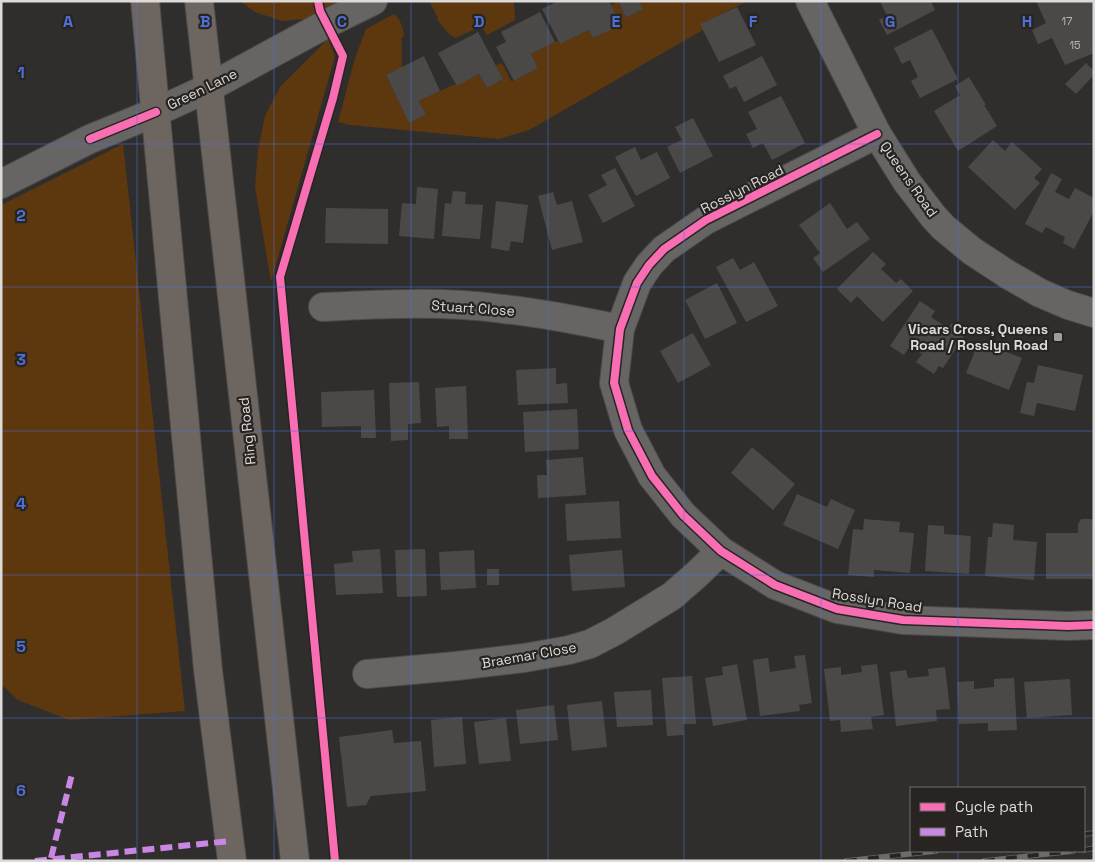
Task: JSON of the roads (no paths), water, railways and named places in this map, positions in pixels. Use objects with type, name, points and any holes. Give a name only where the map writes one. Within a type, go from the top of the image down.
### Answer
[{"type":"highway","points":[[145,1],[208,670],[232,858]]},
{"type":"highway","name":"Ring Road","points":[[199,1],[294,855]]},
{"type":"street","name":"Green Lane","points":[[1,184],[90,139],[208,88],[326,24],[374,1]]},
{"type":"street","name":"Queens Road","points":[[810,1],[877,134],[907,182],[943,227],[972,251],[1040,293],[1068,305],[1094,313]]},
{"type":"street","name":"Rosslyn Road","points":[[877,134],[706,220],[664,249],[649,265],[637,283],[620,328],[614,383],[628,430],[652,476],[683,515],[721,551],[775,585],[837,609],[904,620],[1094,626]]},
{"type":"street","name":"Stuart Close","points":[[323,306],[392,304],[463,305],[502,308],[620,328]]},
{"type":"street","name":"Braemar Close","points":[[367,674],[524,658],[569,650],[590,644],[672,596],[721,551]]},
{"type":"railway","points":[[1085,834],[1094,833]]},
{"type":"railway","points":[[1085,850],[1094,848]]},
{"type":"railway","points":[[846,861],[927,852]]},
{"type":"railway","points":[[984,861],[1064,852]]},
{"type":"place","name":"Vicars Cross, Queens Road / Rosslyn Road","points":[[1058,337]]}]
